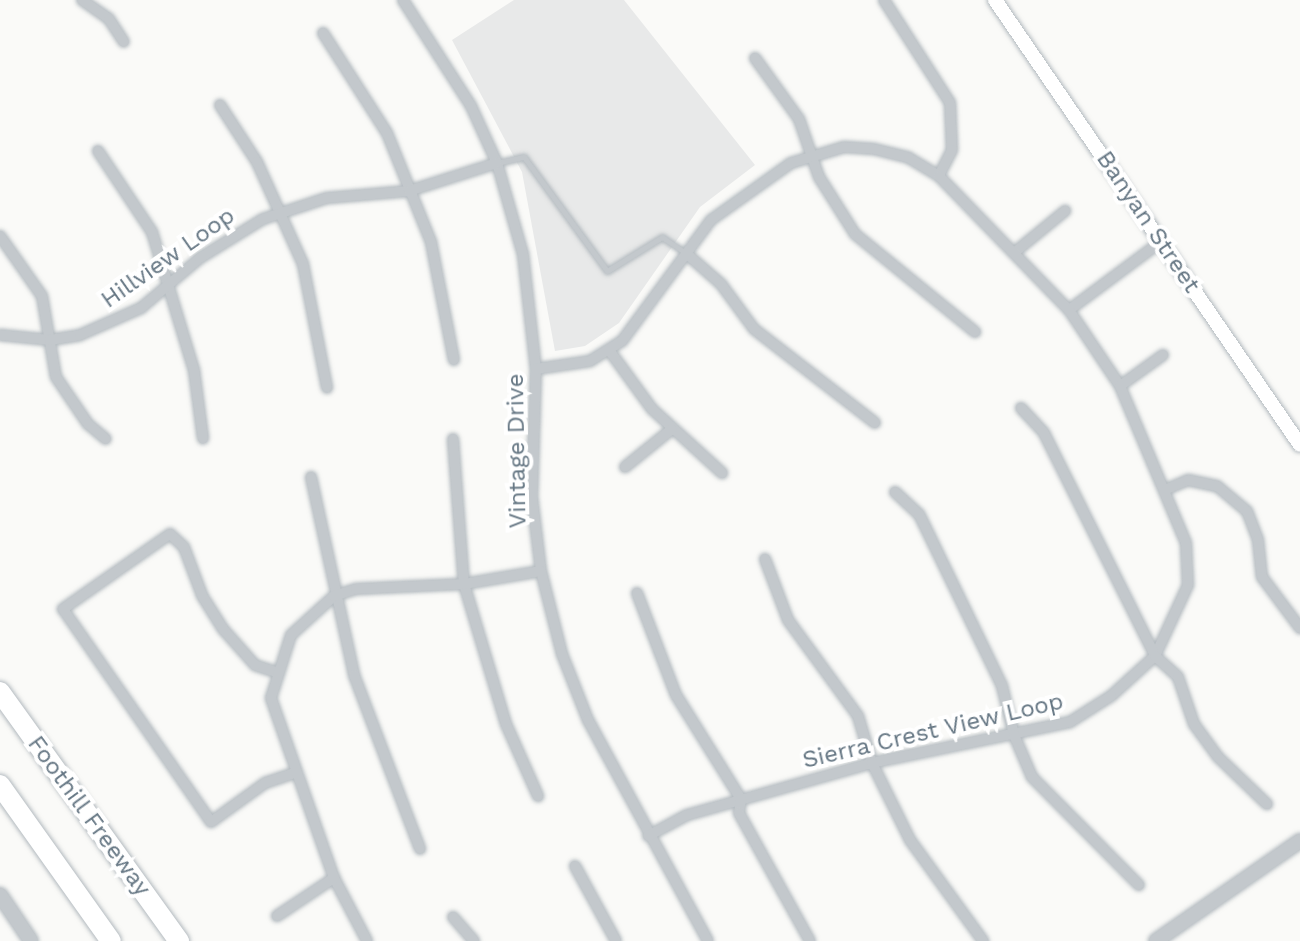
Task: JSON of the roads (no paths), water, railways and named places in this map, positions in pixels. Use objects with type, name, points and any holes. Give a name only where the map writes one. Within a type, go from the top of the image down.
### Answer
[{"type":"highway","name":"Foothill Freeway","points":[[0,692],[179,941]]},
{"type":"highway","points":[[0,785],[111,941]]},
{"type":"main road","name":"Banyan Street","points":[[995,0],[1300,445]]},
{"type":"street","points":[[82,0],[109,19],[124,42]]},
{"type":"street","name":"Vintage Drive","points":[[403,0],[445,59],[497,163],[525,265],[536,369],[532,497],[541,571],[562,654],[588,720],[648,836],[708,941]]},
{"type":"street","points":[[884,0],[950,103],[952,150],[939,176]]},
{"type":"street","points":[[323,33],[387,133],[431,242],[454,360]]},
{"type":"street","points":[[755,58],[799,119],[813,152],[819,177],[855,234],[975,332]]},
{"type":"street","points":[[220,105],[257,162],[303,264],[327,388]]},
{"type":"street","name":"Sierra Crest View Loop","points":[[648,836],[687,815],[872,763],[1070,722],[1111,696],[1155,656],[1188,585],[1186,543],[1167,489],[1120,386],[1069,310],[939,176],[909,158],[874,149],[813,152]]},
{"type":"street","points":[[98,151],[152,232],[194,370],[203,438]]},
{"type":"street","points":[[536,369],[580,363],[609,350],[632,331],[711,220],[813,152]]},
{"type":"street","name":"Hillview Loop","points":[[0,335],[50,340],[116,322],[244,227],[327,198],[409,191],[497,163]]},
{"type":"street","points":[[1015,252],[1065,211]]},
{"type":"street","points":[[0,236],[42,296],[56,377],[88,424],[106,439]]},
{"type":"street","points":[[1069,310],[1162,241]]},
{"type":"street","points":[[688,255],[721,284],[754,329],[875,423]]},
{"type":"street","points":[[609,350],[672,429],[722,473]]},
{"type":"street","points":[[1120,386],[1163,355]]},
{"type":"street","points":[[1021,408],[1044,433],[1155,656],[1178,677],[1194,724],[1218,757],[1267,804]]},
{"type":"street","points":[[625,467],[672,429]]},
{"type":"street","points":[[453,439],[464,584],[506,724],[538,796]]},
{"type":"street","points":[[311,477],[334,596],[354,675],[420,849]]},
{"type":"street","points":[[1167,489],[1188,480],[1217,486],[1247,511],[1258,540],[1262,577],[1300,628]]},
{"type":"street","points":[[895,492],[919,514],[1002,686],[1014,735],[1032,777],[1139,885]]},
{"type":"street","points":[[276,672],[255,665],[223,629],[202,595],[184,547],[170,534],[63,609],[211,822],[265,783],[294,773]]},
{"type":"street","points":[[765,559],[788,620],[858,716],[872,763],[910,840],[983,941]]},
{"type":"street","points":[[367,941],[334,878],[294,773],[271,698],[276,672],[291,635],[334,596],[356,589],[464,584],[541,571]]},
{"type":"street","points":[[637,593],[654,647],[690,724],[741,799],[739,813],[810,941]]},
{"type":"street","points":[[1156,941],[1300,841]]},
{"type":"street","points":[[575,866],[616,941]]},
{"type":"street","points":[[277,916],[334,878]]},
{"type":"street","points":[[0,895],[31,941]]},
{"type":"street","points":[[453,917],[474,941]]},
{"type":"lane","points":[[497,163],[519,155],[607,271],[662,237],[688,255]]}]
